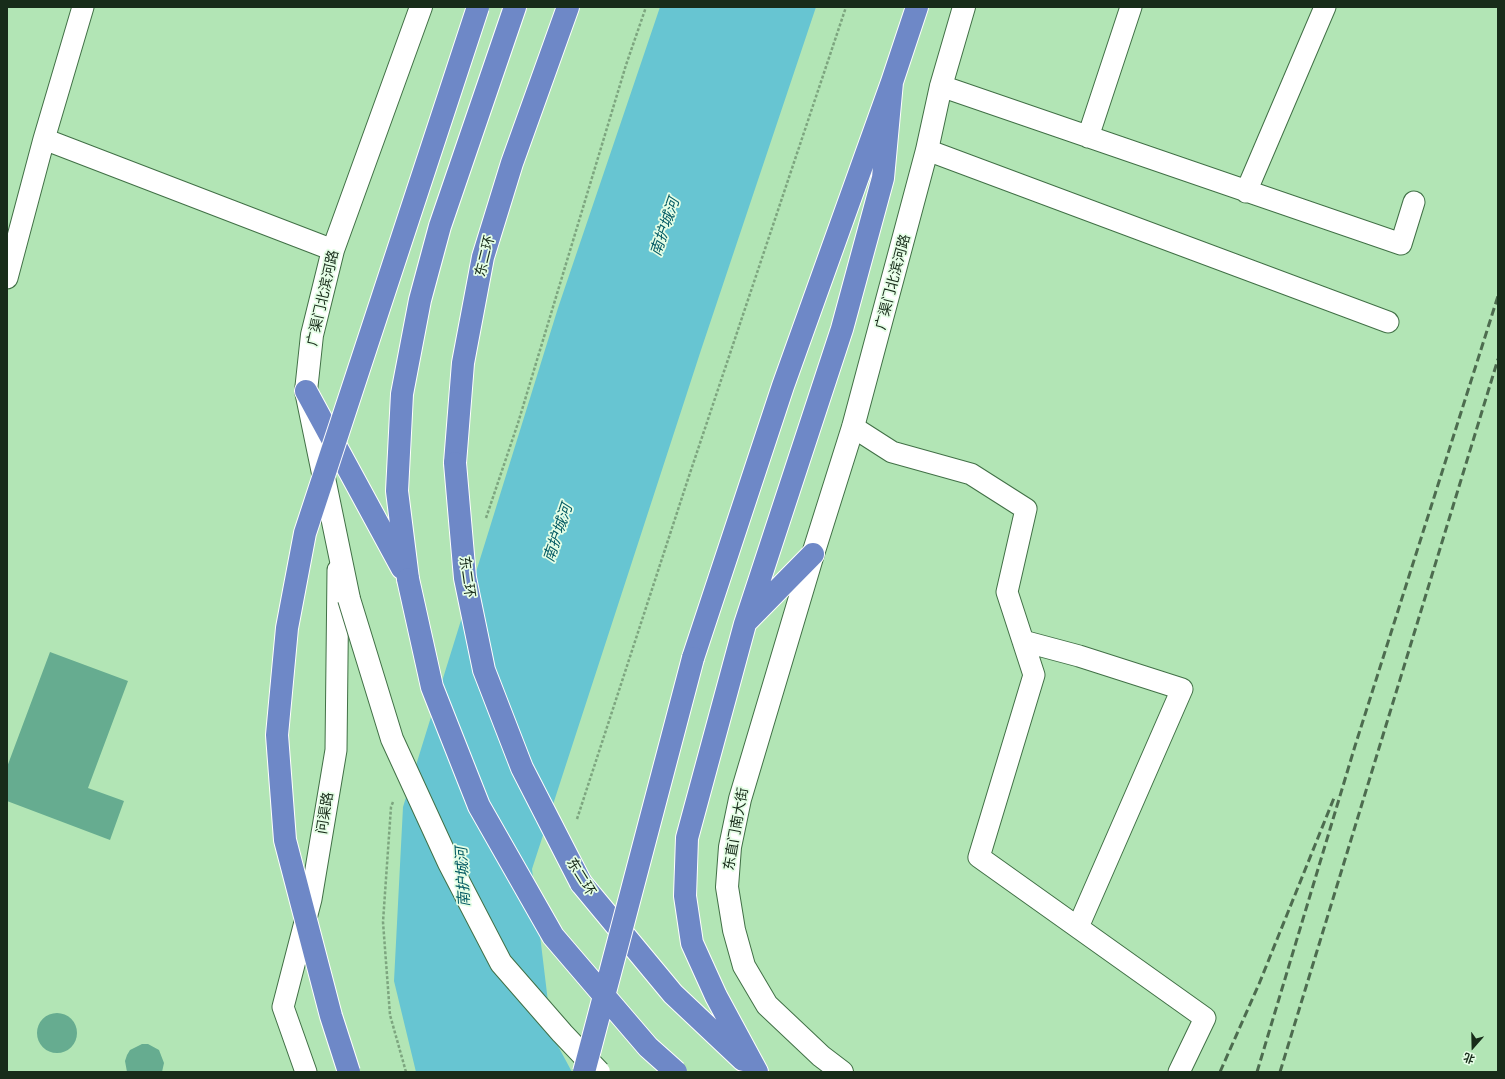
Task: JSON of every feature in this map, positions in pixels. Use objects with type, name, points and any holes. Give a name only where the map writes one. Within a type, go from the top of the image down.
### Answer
[{"type":"highway","points":[[349,1072],[331,1016],[285,840],[276,735],[287,628],[305,533],[478,7]]},
{"type":"highway","points":[[515,7],[440,226],[420,300],[403,387],[397,491],[408,579],[432,687],[479,806],[553,936],[648,1047],[676,1072]]},
{"type":"highway","name":"东二环","points":[[568,7],[512,163],[483,257],[463,363],[455,463],[465,578],[484,670],[522,768],[581,883],[673,994],[756,1072]]},
{"type":"highway","points":[[584,1072],[693,658],[783,386],[892,82],[917,7]]},
{"type":"highway","points":[[756,1072],[716,996],[692,943],[685,896],[687,838],[745,624],[842,329],[883,178],[892,82]]},
{"type":"highway","points":[[306,391],[408,579]]},
{"type":"highway","points":[[745,624],[813,554]]},
{"type":"street","points":[[7,278],[44,139],[83,7]]},
{"type":"street","name":"广渠门北滨河路","points":[[421,7],[333,250],[312,335],[306,391],[348,599],[392,739],[449,863],[501,963],[562,1034],[599,1072]]},
{"type":"street","name":"广渠门北滨河路","points":[[813,554],[853,427],[928,150],[941,86],[964,7]]},
{"type":"street","points":[[1088,137],[1131,7]]},
{"type":"street","points":[[1246,192],[1325,7]]},
{"type":"street","points":[[941,86],[1400,244],[1414,202]]},
{"type":"street","points":[[44,139],[333,250]]},
{"type":"street","points":[[928,150],[1388,322]]},
{"type":"street","points":[[853,427],[892,452],[971,474],[1026,509],[1006,592],[1034,675],[979,857],[1205,1018],[1179,1072]]},
{"type":"street","name":"问渠路","points":[[306,1072],[284,1007],[311,899],[336,750],[338,548]]},
{"type":"street","name":"东直门南大街","points":[[813,554],[740,799],[730,847],[727,886],[734,930],[744,966],[767,1005],[820,1056],[842,1072]]},
{"type":"street","points":[[1023,641],[1079,656],[1182,689],[1078,927]]},
{"type":"path","points":[[575,824],[680,502],[846,7]]},
{"type":"water","name":"南护城河","points":[[660,7],[816,7],[701,350],[532,869],[552,1035],[572,1072],[416,1072],[394,981],[403,807],[558,308]]},
{"type":"building","points":[[50,652],[128,681],[88,788],[124,801],[110,840],[7,801],[7,767]]},
{"type":"building","points":[[57,1013],[71,1019],[77,1033],[71,1047],[57,1053],[43,1047],[37,1033],[43,1019]]},
{"type":"building","points":[[142,1044],[148,1044],[159,1050],[164,1063],[162,1072],[127,1072],[125,1061],[127,1055],[130,1050]]},
{"type":"railway","points":[[1257,1072],[1355,746],[1498,296]]},
{"type":"railway","points":[[1280,1072],[1498,359]]},
{"type":"railway","points":[[1220,1072],[1259,984],[1334,798]]}]
